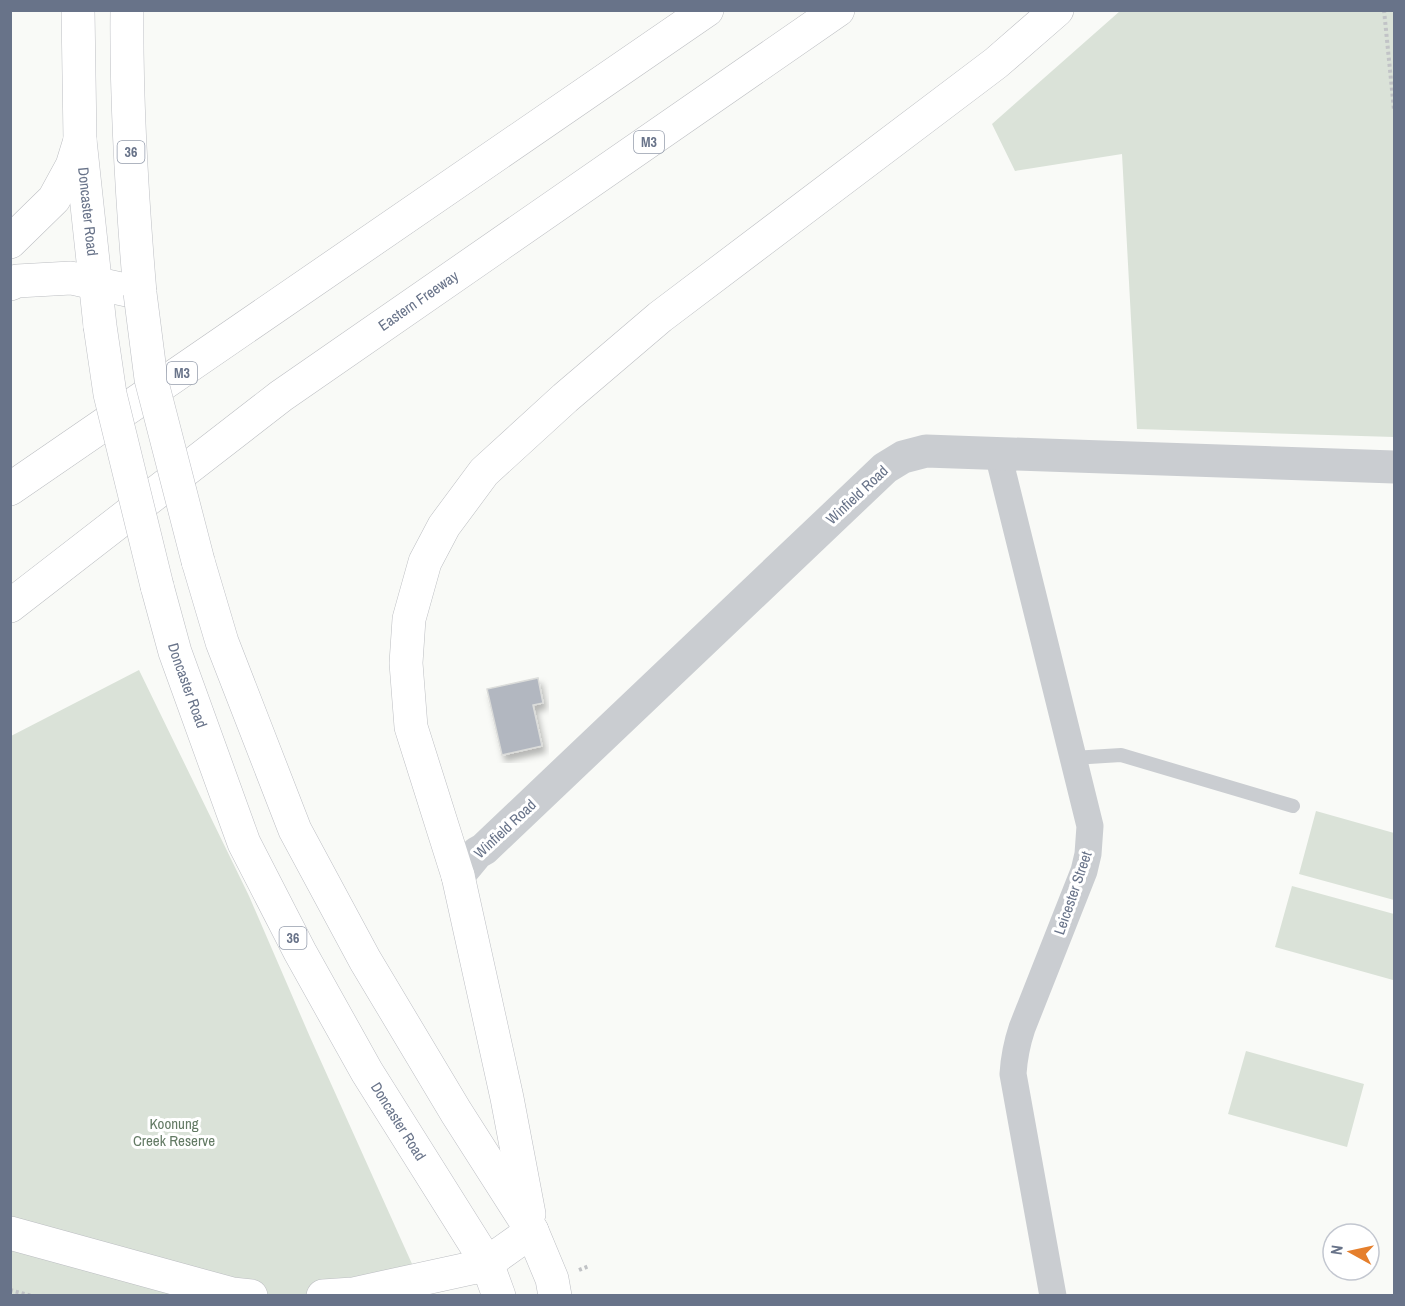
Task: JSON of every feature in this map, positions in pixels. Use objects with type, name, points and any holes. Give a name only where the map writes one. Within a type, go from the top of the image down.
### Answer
[{"type":"main road","name":"Doncaster Road","points":[[78,10],[80,140],[100,326],[110,394],[175,652],[244,843],[367,1072],[487,1263],[499,1296]]},
{"type":"main road","name":"36","points":[[127,10],[126,61],[134,214],[140,293],[151,379],[198,561],[222,642],[295,830],[365,960],[456,1112],[532,1231],[552,1279],[555,1296]]},
{"type":"main road","name":"M3","points":[[10,489],[707,10]]},
{"type":"main road","name":"Eastern Freeway","points":[[10,606],[281,396],[838,10]]},
{"type":"main road","name":"36","points":[[532,1231],[507,1098],[458,876],[411,727],[406,663],[410,619],[425,562],[444,526],[484,472],[565,398],[660,318],[996,63],[1057,10]]},
{"type":"main road","points":[[10,242],[54,199],[72,166],[80,140]]},
{"type":"main road","points":[[10,284],[17,281],[71,278],[140,293]]},
{"type":"main road","points":[[323,1296],[353,1294],[472,1268],[487,1263],[532,1231]]},
{"type":"main road","points":[[10,1233],[220,1291],[251,1296]]},
{"type":"street","name":"Winfield Road","points":[[458,876],[477,853],[484,849],[885,468],[903,457],[926,451],[1395,467]]},
{"type":"street","name":"Leicester Street","points":[[998,454],[1090,826],[1084,871],[1018,1039],[1013,1074],[1053,1296]]},
{"type":"lane","points":[[1073,758],[1121,755],[1293,806]]},
{"type":"path","points":[[1384,10],[1395,110]]},
{"type":"path","points":[[10,1290],[32,1296]]},
{"type":"green space","points":[[1120,11],[1394,11],[1394,437],[1137,429],[1122,154],[1015,171],[992,124]]},
{"type":"green space","name":"Koonung Creek Reserve","points":[[139,670],[249,896],[426,1295],[11,1296],[11,736]]},
{"type":"green space","points":[[1316,811],[1394,833],[1394,900],[1299,874]]},
{"type":"green space","points":[[1292,886],[1394,914],[1393,980],[1275,947]]},
{"type":"green space","points":[[1246,1051],[1364,1084],[1347,1147],[1228,1114]]},
{"type":"building","points":[[538,678],[543,703],[533,705],[542,746],[502,755],[487,689]]}]
